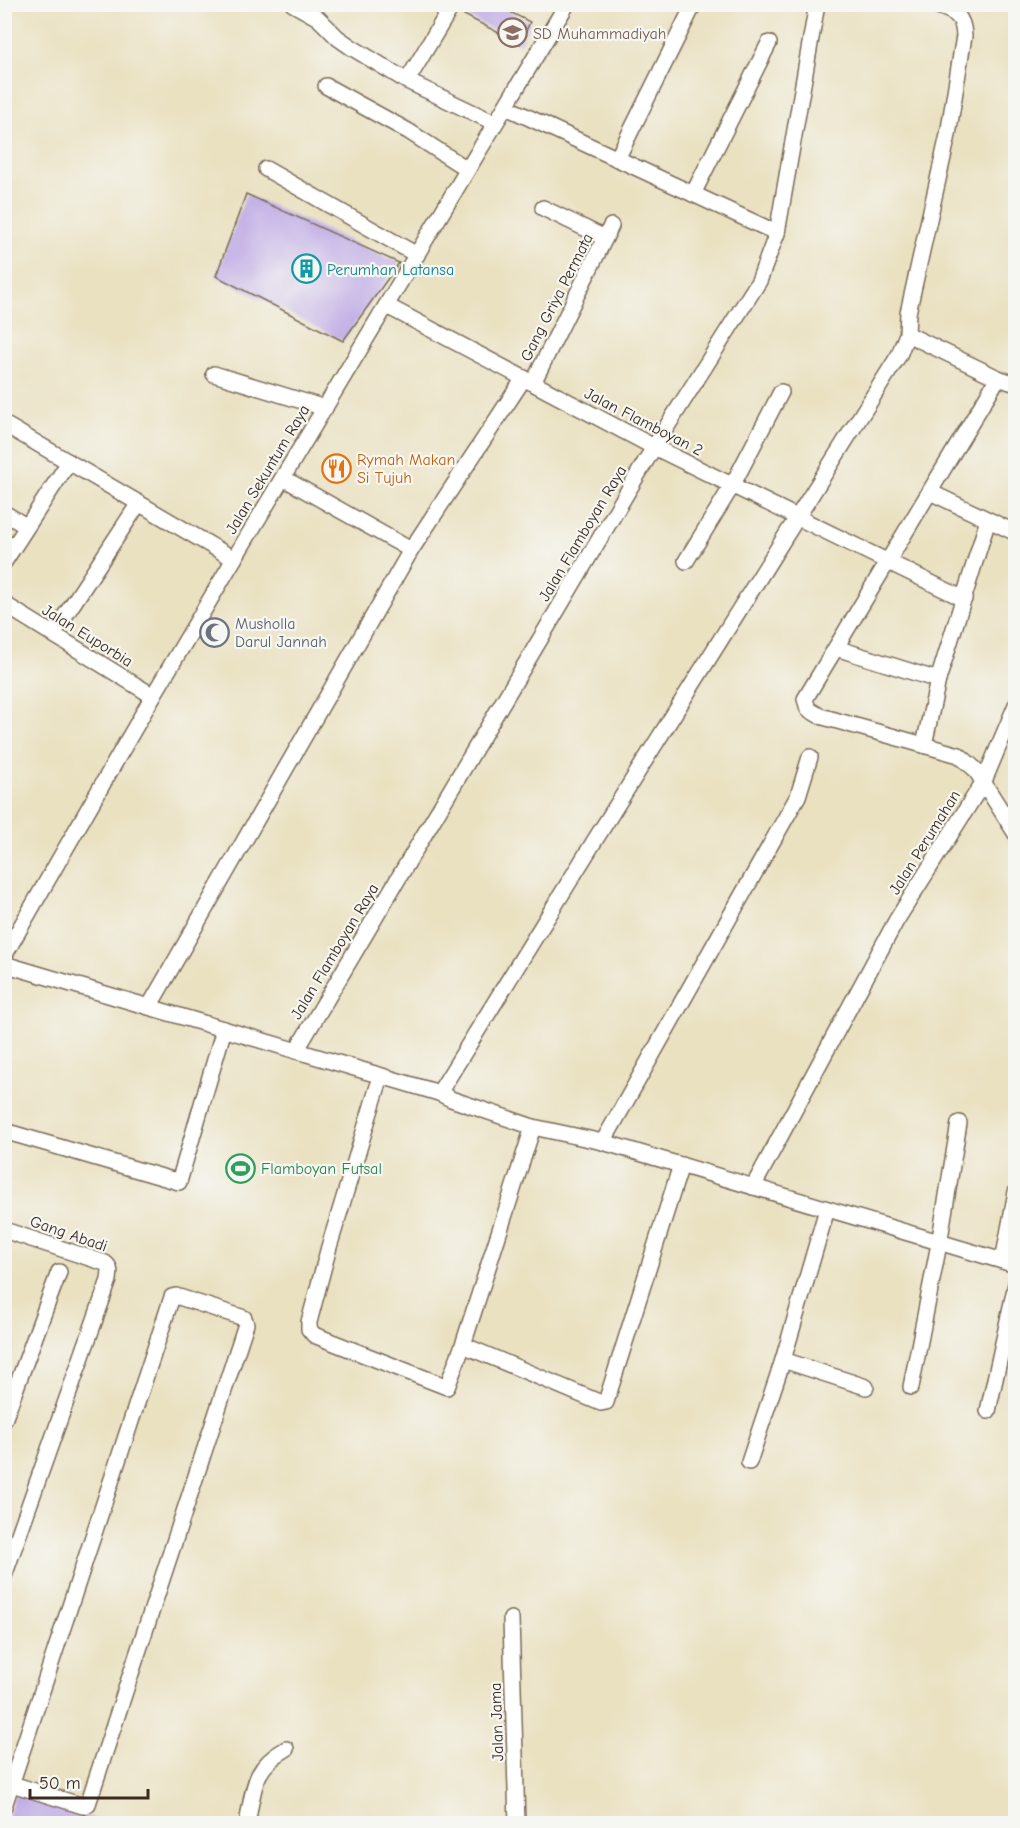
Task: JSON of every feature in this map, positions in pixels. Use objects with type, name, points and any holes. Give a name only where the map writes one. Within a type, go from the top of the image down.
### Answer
[{"type":"street","points":[[293,4],[321,11],[344,43],[407,81],[495,123]]},
{"type":"street","points":[[407,81],[453,4]]},
{"type":"street","name":"Jalan Sekuntum Raya","points":[[4,956],[234,559],[567,4]]},
{"type":"street","name":"Jalan Flamboyan Raya","points":[[296,1051],[654,447],[759,281],[777,233],[817,4]]},
{"type":"street","points":[[440,1093],[595,840],[899,355],[907,334],[908,314],[948,135],[964,36],[964,23],[957,14],[933,4]]},
{"type":"street","points":[[617,159],[693,6]]},
{"type":"street","points":[[693,194],[769,43]]},
{"type":"street","points":[[326,86],[408,131],[467,170]]},
{"type":"street","points":[[506,107],[777,233]]},
{"type":"street","points":[[266,169],[417,255]]},
{"type":"street","name":"Gang Griya Permata","points":[[149,1007],[411,550],[528,380],[608,232],[543,208]]},
{"type":"street","name":"Jalan Flamboyan 2","points":[[387,306],[654,447],[964,598]]},
{"type":"street","points":[[907,334],[998,378],[1016,384]]},
{"type":"street","points":[[214,374],[325,408]]},
{"type":"street","points":[[998,378],[806,699],[808,709],[820,716],[959,755],[975,769],[984,781],[1016,834]]},
{"type":"street","points":[[686,561],[732,486],[781,392]]},
{"type":"street","points":[[4,424],[234,559]]},
{"type":"street","points":[[4,562],[69,462]]},
{"type":"street","points":[[283,478],[411,550]]},
{"type":"street","points":[[930,492],[1016,533]]},
{"type":"street","points":[[52,634],[139,503]]},
{"type":"street","points":[[4,513],[26,526]]},
{"type":"street","points":[[924,745],[938,680],[988,520]]},
{"type":"street","name":"Jalan Euporbia","points":[[4,604],[153,696]]},
{"type":"street","points":[[836,648],[938,680]]},
{"type":"street","name":"Jalan Perumahan","points":[[753,1187],[896,921],[984,781],[1016,705]]},
{"type":"street","points":[[603,1142],[798,796],[810,756]]},
{"type":"street","points":[[4,964],[440,1093],[451,1099],[533,1127],[603,1142],[1009,1263],[1016,1192]]},
{"type":"street","points":[[4,1131],[179,1182],[224,1029]]},
{"type":"street","points":[[381,1076],[329,1247],[309,1329],[314,1335],[447,1387],[463,1345],[533,1127]]},
{"type":"street","points":[[911,1387],[939,1244],[959,1123]]},
{"type":"street","points":[[463,1345],[601,1403],[606,1402],[681,1165]]},
{"type":"street","points":[[749,1462],[783,1360],[827,1209]]},
{"type":"street","name":"Gang Abadi","points":[[4,1230],[105,1263],[110,1270],[109,1280],[4,1576]]},
{"type":"street","points":[[4,1420],[59,1272]]},
{"type":"street","points":[[987,1411],[1016,1284]]},
{"type":"street","points":[[4,1806],[172,1297],[176,1296],[244,1318],[246,1323],[88,1804],[83,1806],[12,1784]]},
{"type":"street","points":[[783,1360],[866,1387]]},
{"type":"street","name":"Jalan Jama","points":[[511,1619],[517,1824]]},
{"type":"street","points":[[247,1824],[254,1787],[259,1774],[272,1757],[286,1749]]},
{"type":"building","name":"SD Muhammadiyah","points":[[470,4],[494,4],[530,22],[520,44],[464,15]]},
{"type":"building","name":"Perumhan Latansa","points":[[246,194],[399,263],[343,341],[216,276]]},
{"type":"building","points":[[16,1790],[107,1823],[107,1824],[6,1824]]},
{"type":"place","name":"SD Muhammadiyah","points":[[512,33]]},
{"type":"place","name":"Perumhan Latansa","points":[[306,269]]},
{"type":"place","name":"Rymah Makan Si Tujuh","points":[[336,468]]},
{"type":"place","name":"Musholla Darul Jannah","points":[[214,632]]},
{"type":"place","name":"Flamboyan Futsal","points":[[240,1168]]}]
